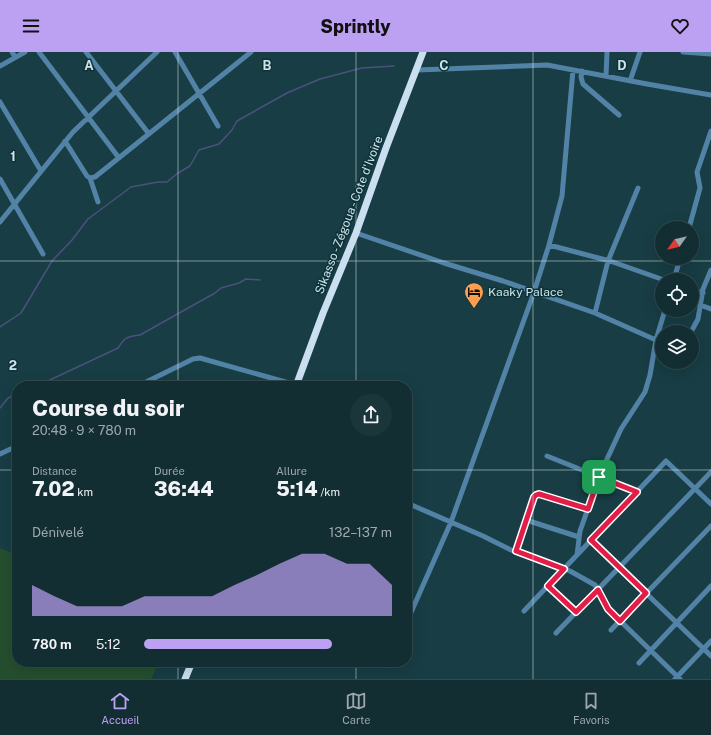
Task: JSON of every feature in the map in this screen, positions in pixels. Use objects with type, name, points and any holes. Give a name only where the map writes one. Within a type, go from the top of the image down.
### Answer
[{"type":"highway","name":"Sikasso - Zégoua - Cote d'Ivoire","points":[[298,381],[356,232],[423,52]]},
{"type":"highway","points":[[185,679],[190,667]]},
{"type":"street","points":[[12,52],[15,58]]},
{"type":"street","points":[[0,66],[24,52]]},
{"type":"street","points":[[39,52],[119,158]]},
{"type":"street","points":[[86,52],[149,134]]},
{"type":"street","points":[[0,222],[73,132],[157,52]]},
{"type":"street","points":[[175,52],[218,126]]},
{"type":"street","points":[[90,178],[95,177],[251,52]]},
{"type":"street","points":[[606,76],[607,52]]},
{"type":"street","points":[[630,81],[640,52]]},
{"type":"street","points":[[683,52],[711,54]]},
{"type":"street","points":[[417,70],[547,65],[711,95]]},
{"type":"street","points":[[412,610],[451,522],[534,291],[549,245],[562,196],[573,70]]},
{"type":"street","points":[[582,71],[581,77],[583,84],[619,115]]},
{"type":"street","points":[[0,102],[41,171]]},
{"type":"street","points":[[691,221],[700,188],[697,172],[711,131]]},
{"type":"street","points":[[65,141],[87,176],[90,178],[98,202]]},
{"type":"street","points":[[0,178],[43,254]]},
{"type":"street","points":[[595,313],[608,261],[638,188]]},
{"type":"street","points":[[356,232],[444,264],[534,291],[595,313],[655,340]]},
{"type":"street","points":[[549,245],[608,261],[655,277]]},
{"type":"street","points":[[695,325],[698,319],[703,293],[711,270]]},
{"type":"street","points":[[699,292],[703,293]]},
{"type":"street","points":[[700,306],[711,309]]},
{"type":"street","points":[[577,555],[580,531],[599,477],[621,429],[645,392],[650,375],[655,346]]},
{"type":"street","points":[[148,381],[193,359],[200,358],[282,381]]},
{"type":"street","points":[[0,454],[12,448]]},
{"type":"street","points":[[547,456],[637,492]]},
{"type":"street","points":[[524,612],[666,461],[711,504]]},
{"type":"street","points":[[556,633],[711,472]]},
{"type":"street","points":[[516,551],[534,497],[536,495],[539,494],[588,509]]},
{"type":"street","points":[[412,505],[516,551],[570,570],[595,585],[608,609],[651,650],[677,678],[711,641]]},
{"type":"street","points":[[526,520],[579,537]]},
{"type":"street","points":[[611,630],[711,526]]},
{"type":"street","points":[[591,540],[711,656]]},
{"type":"street","points":[[548,586],[576,612]]},
{"type":"street","points":[[639,663],[711,586]]},
{"type":"green space","points":[[0,548],[12,553],[12,667],[157,667],[151,679],[0,679]]},
{"type":"waterway","points":[[0,327],[21,313],[52,261],[72,240],[88,219],[131,187],[158,182],[167,182],[190,166],[199,150],[219,144],[232,130],[237,121],[287,93],[320,79],[362,68],[394,66]]},
{"type":"waterway","points":[[48,381],[118,348],[127,338],[140,335],[215,293],[221,288],[239,283],[246,279],[260,280]]},
{"type":"waterway","points":[[0,408],[8,398],[12,396]]},
{"type":"place","name":"Kaaky Palace","points":[[474,309]]},
{"type":"route","points":[[599,477],[637,492],[591,540],[646,593],[620,621],[608,609],[598,590],[576,612],[548,586],[564,569],[516,551],[534,497],[536,495],[539,494],[588,509],[599,477]]}]
